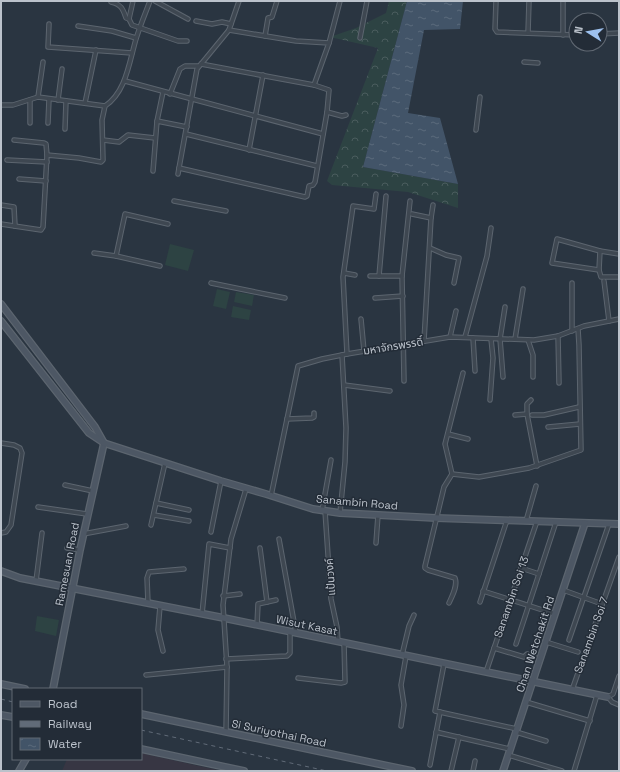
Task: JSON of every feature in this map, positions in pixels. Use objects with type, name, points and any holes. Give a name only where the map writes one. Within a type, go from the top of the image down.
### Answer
[{"type":"street","points":[[133,1],[130,19],[132,25],[178,41],[187,41]]},
{"type":"street","points":[[1,106],[13,105],[38,97],[105,106],[111,102],[125,81],[136,38],[150,1]]},
{"type":"street","points":[[155,1],[188,19]]},
{"type":"street","points":[[178,174],[193,99],[197,69],[229,30],[239,1]]},
{"type":"street","points":[[265,36],[268,18],[272,17],[277,1]]},
{"type":"street","points":[[314,85],[329,43],[340,1]]},
{"type":"street","points":[[360,38],[367,1]]},
{"type":"street","points":[[496,1],[496,31],[498,32],[568,35]]},
{"type":"street","points":[[528,33],[529,1]]},
{"type":"street","points":[[563,1],[563,35]]},
{"type":"street","points":[[111,2],[117,3],[123,8],[126,18],[130,19]]},
{"type":"street","points":[[196,20],[212,24],[222,22],[231,24]]},
{"type":"street","points":[[50,24],[48,47],[132,53]]},
{"type":"street","points":[[78,26],[112,31],[136,38]]},
{"type":"street","points":[[229,30],[296,41],[329,43]]},
{"type":"street","points":[[608,33],[619,32]]},
{"type":"street","points":[[85,104],[96,50]]},
{"type":"street","points":[[38,97],[44,62]]},
{"type":"street","points":[[524,62],[538,64]]},
{"type":"street","points":[[170,94],[180,69],[185,66],[201,65],[263,75],[314,85],[329,90],[327,112],[315,184],[309,186],[307,196],[304,197],[179,168]]},
{"type":"street","points":[[58,100],[62,69]]},
{"type":"street","points":[[249,150],[263,75]]},
{"type":"street","points":[[125,81],[323,134]]},
{"type":"street","points":[[153,171],[157,121],[163,92]]},
{"type":"street","points":[[476,130],[480,97]]},
{"type":"street","points":[[48,123],[49,98]]},
{"type":"street","points":[[30,100],[30,123]]},
{"type":"street","points":[[65,129],[66,101]]},
{"type":"street","points":[[47,154],[101,162],[103,160],[102,120],[105,106]]},
{"type":"street","points":[[327,112],[342,116],[346,115]]},
{"type":"street","points":[[157,121],[187,127]]},
{"type":"street","points":[[186,134],[318,166]]},
{"type":"street","points":[[103,140],[119,142],[128,135],[155,138]]},
{"type":"street","points":[[1,224],[41,230],[43,228],[47,162],[46,144],[14,140]]},
{"type":"street","points":[[7,160],[47,162]]},
{"type":"street","points":[[19,179],[46,181]]},
{"type":"street","points":[[347,354],[344,273],[353,206],[374,209],[376,194]]},
{"type":"street","points":[[379,276],[386,196]]},
{"type":"street","points":[[174,201],[226,211]]},
{"type":"street","points":[[404,381],[402,276],[410,201]]},
{"type":"street","points":[[1,205],[14,207],[15,226]]},
{"type":"street","points":[[424,341],[433,205]]},
{"type":"street","points":[[116,256],[125,214],[168,224]]},
{"type":"street","points":[[412,214],[431,218]]},
{"type":"street","points":[[465,337],[487,256],[491,228]]},
{"type":"street","points":[[599,270],[552,263],[557,239],[600,251],[619,254]]},
{"type":"street","points":[[430,248],[446,255],[459,258],[454,283]]},
{"type":"street","points":[[600,251],[599,270],[601,277],[619,277]]},
{"type":"street","points":[[94,253],[116,256],[160,266]]},
{"type":"street","points":[[344,273],[355,275]]},
{"type":"street","points":[[370,276],[402,276]]},
{"type":"street","points":[[604,280],[609,321]]},
{"type":"street","points":[[211,283],[285,298]]},
{"type":"street","points":[[572,283],[572,331]]},
{"type":"street","points":[[514,339],[524,289]]},
{"type":"street","points":[[375,298],[403,296]]},
{"type":"street","points":[[1,304],[56,374],[95,427],[104,443]]},
{"type":"street","points":[[503,377],[500,339],[505,307]]},
{"type":"street","points":[[450,337],[456,311]]},
{"type":"street","points":[[361,319],[364,351]]},
{"type":"street","name":"มหาจักรพรรดิ์","points":[[271,496],[298,366],[347,354],[450,337],[534,340],[558,336],[584,326],[619,319]]},
{"type":"street","points":[[1,321],[89,433],[104,443]]},
{"type":"street","points":[[452,474],[478,477],[537,466],[581,450],[578,329]]},
{"type":"street","points":[[558,336],[559,383]]},
{"type":"street","points":[[473,338],[475,371]]},
{"type":"street","points":[[490,400],[493,358],[492,338]]},
{"type":"street","points":[[528,340],[533,355],[533,377]]},
{"type":"street","points":[[340,513],[345,462],[346,428],[342,355]]},
{"type":"street","points":[[452,474],[445,449],[463,373]]},
{"type":"street","points":[[48,381],[56,374]]},
{"type":"street","points":[[344,385],[390,391]]},
{"type":"street","points":[[531,400],[527,404],[527,414],[537,466]]},
{"type":"street","points":[[532,415],[544,415],[579,407]]},
{"type":"street","points":[[287,419],[314,418],[314,413]]},
{"type":"street","points":[[515,415],[527,414]]},
{"type":"street","points":[[548,427],[580,424]]},
{"type":"street","points":[[448,434],[468,439]]},
{"type":"street","points":[[1,443],[14,445],[20,448],[22,453],[10,525],[6,532],[1,533]]},
{"type":"street","name":"Sanambin Road","points":[[104,443],[221,482],[301,506],[323,511],[436,518],[619,524]]},
{"type":"street","name":"Ramesuan Road","points":[[53,688],[87,514],[104,443]]},
{"type":"street","name":"แป้นวงค์","points":[[298,678],[341,683],[345,682],[341,642],[331,599],[323,511],[331,460]]},
{"type":"street","points":[[151,525],[165,463]]},
{"type":"street","points":[[449,603],[457,582],[455,578],[428,570],[425,568],[425,562],[446,482],[452,474]]},
{"type":"street","points":[[211,532],[221,482]]},
{"type":"street","points":[[65,486],[93,491]]},
{"type":"street","points":[[526,521],[536,486]]},
{"type":"street","points":[[226,732],[227,667],[223,596],[230,548],[246,489]]},
{"type":"street","points":[[156,503],[189,510]]},
{"type":"street","points":[[38,507],[87,514]]},
{"type":"street","points":[[154,515],[189,521]]},
{"type":"street","points":[[376,543],[378,515]]},
{"type":"street","points":[[480,602],[507,520]]},
{"type":"street","name":"Sanambin Soi 13","points":[[486,672],[537,522]]},
{"type":"street","points":[[516,644],[556,522]]},
{"type":"street","name":"Chan Wetchakit Rd","points":[[503,771],[585,523]]},
{"type":"street","points":[[569,640],[609,524]]},
{"type":"street","points":[[83,534],[126,526]]},
{"type":"street","points":[[36,581],[42,533]]},
{"type":"street","points":[[226,659],[287,656],[290,653],[293,632],[279,539]]},
{"type":"street","points":[[202,614],[209,544],[230,548]]},
{"type":"street","points":[[67,548],[80,550]]},
{"type":"street","points":[[260,548],[267,602]]},
{"type":"street","name":"Sanambin Soi 7","points":[[572,690],[619,557]]},
{"type":"street","points":[[521,568],[539,574]]},
{"type":"street","points":[[148,603],[147,578],[149,572],[184,569]]},
{"type":"street","name":"Wisut Kasat","points":[[1,571],[20,578],[224,618],[608,697]]},
{"type":"street","points":[[563,590],[602,604]]},
{"type":"street","points":[[483,591],[555,614]]},
{"type":"street","points":[[223,596],[240,594]]},
{"type":"street","points":[[257,625],[258,604],[276,600]]},
{"type":"street","points":[[160,606],[158,630],[163,651]]},
{"type":"street","points":[[401,726],[404,705],[401,685],[404,656],[408,631],[414,615]]},
{"type":"street","points":[[546,642],[578,652]]},
{"type":"street","points":[[494,648],[524,657],[527,654],[534,656]]},
{"type":"street","points":[[444,664],[435,711],[516,730],[546,741]]},
{"type":"street","points":[[146,675],[227,667]]},
{"type":"street","points":[[619,676],[613,694],[608,697],[612,702],[619,705]]},
{"type":"street","points":[[1,684],[20,688]]},
{"type":"street","points":[[574,771],[597,695]]},
{"type":"street","points":[[526,702],[590,721]]},
{"type":"street","points":[[430,764],[440,712]]},
{"type":"street","name":"Si Suriyothai Road","points":[[142,714],[412,771]]},
{"type":"street","points":[[1,715],[12,717]]},
{"type":"street","points":[[436,732],[459,737],[509,752],[562,771]]},
{"type":"street","points":[[451,771],[459,737]]},
{"type":"street","points":[[142,749],[244,771]]},
{"type":"street","points":[[19,771],[25,760]]},
{"type":"street","points":[[473,771],[475,761]]},
{"type":"shaded area","points":[[142,753],[222,771],[62,771],[67,760],[142,760]]},
{"type":"green space","points":[[389,1],[407,1],[363,167],[458,184],[458,208],[408,192],[332,185],[327,181],[378,48],[330,37],[356,28],[386,13]]},
{"type":"green space","points":[[170,244],[194,250],[188,271],[165,265]]},
{"type":"green space","points":[[217,289],[230,292],[226,309],[213,306]]},
{"type":"green space","points":[[236,292],[254,295],[252,306],[234,302]]},
{"type":"green space","points":[[233,306],[251,310],[249,320],[231,317]]},
{"type":"green space","points":[[37,616],[59,620],[56,636],[35,631]]},
{"type":"water","points":[[407,1],[463,1],[460,29],[424,30],[408,113],[440,118],[458,184],[363,167]]},
{"type":"railway","points":[[1,699],[12,702]]},
{"type":"railway","points":[[142,730],[327,771]]}]
